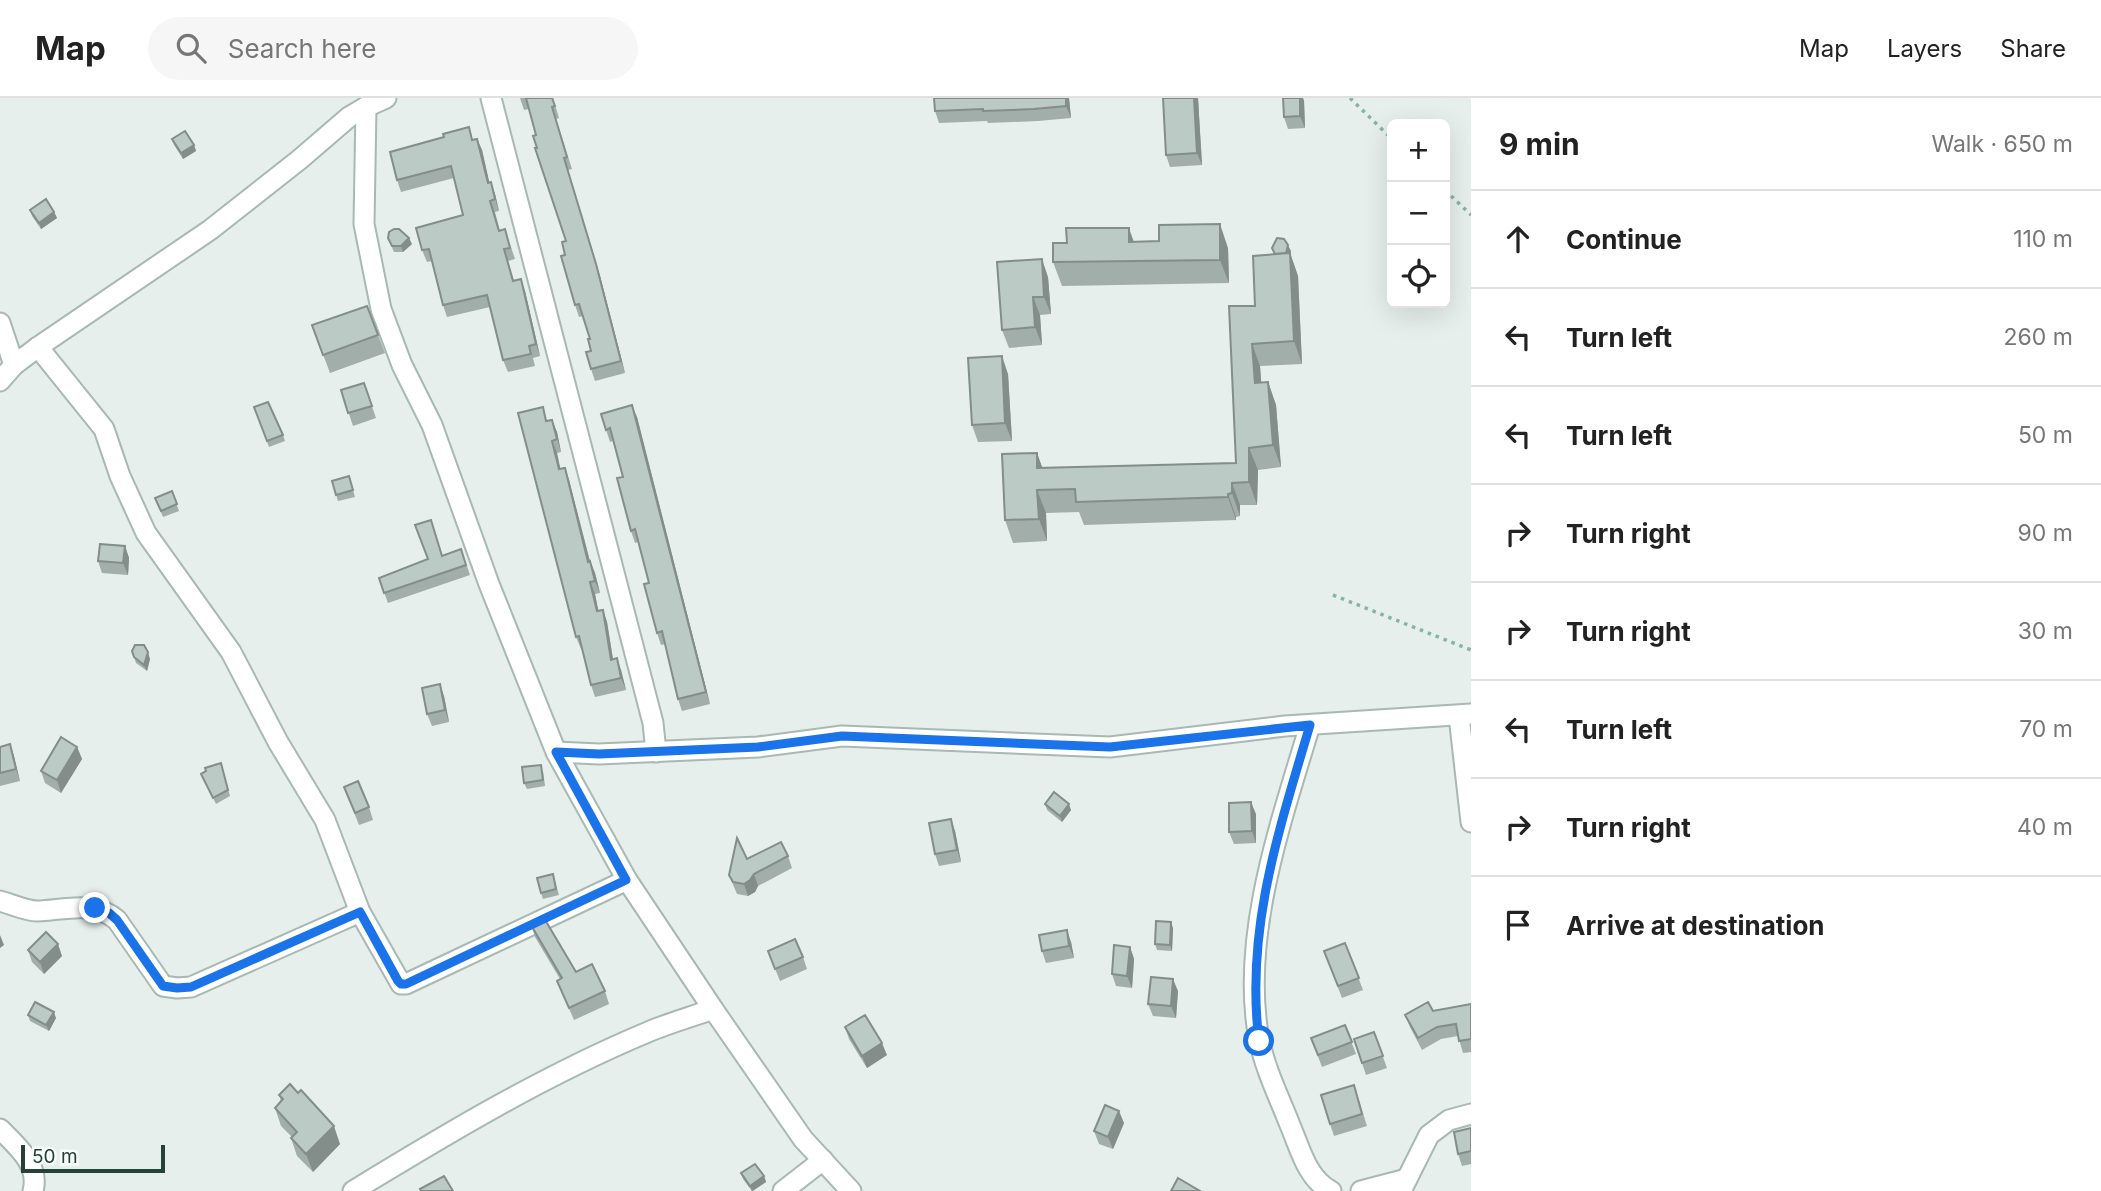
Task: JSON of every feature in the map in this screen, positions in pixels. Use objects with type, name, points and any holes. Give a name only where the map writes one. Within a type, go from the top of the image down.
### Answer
[{"type":"street","points":[[0,381],[14,365],[38,347],[210,230],[349,117],[386,98]]},
{"type":"street","points":[[491,98],[653,723],[656,752]]},
{"type":"street","points":[[366,107],[364,224],[381,309],[402,365],[432,425],[489,584],[556,752],[626,880],[803,1139],[851,1191]]},
{"type":"street","points":[[0,323],[14,365]]},
{"type":"street","points":[[38,347],[104,429],[120,476],[146,533],[230,652],[278,742],[325,820],[360,912],[401,984],[626,880]]},
{"type":"street","points":[[556,752],[656,752],[758,747],[842,736],[1110,747],[1310,725],[1465,715],[1471,822]]},
{"type":"street","points":[[1310,725],[1268,870],[1256,951],[1255,1010],[1259,1041],[1268,1070],[1307,1165],[1319,1185],[1331,1191]]},
{"type":"street","points":[[0,901],[34,911],[95,908],[109,913],[117,920],[163,986],[177,988],[191,987],[360,912]]},
{"type":"street","points":[[353,1191],[425,1147],[587,1060],[649,1031],[713,1009]]},
{"type":"street","points":[[1361,1191],[1404,1185],[1429,1135],[1448,1120],[1471,1114]]},
{"type":"street","points":[[0,1129],[24,1153],[33,1170],[33,1191]]},
{"type":"street","points":[[783,1191],[822,1160]]},
{"type":"path","points":[[1350,98],[1387,134]]},
{"type":"path","points":[[1450,195],[1471,215]]},
{"type":"path","points":[[1333,595],[1471,650]]},
{"type":"building","points":[[526,98],[552,98],[555,106],[552,107],[567,157],[564,158],[596,264],[621,361],[591,369],[586,352],[591,351],[590,339],[579,304],[575,305],[561,256],[565,255],[562,242],[566,241],[535,148],[533,136],[536,135]]},
{"type":"building","points":[[934,98],[1066,98],[1066,106],[935,111]]},
{"type":"building","points":[[1163,98],[1194,98],[1197,153],[1166,155]]},
{"type":"building","points":[[1283,98],[1300,98],[1300,116],[1284,117]]},
{"type":"building","points":[[469,127],[472,140],[477,139],[488,183],[491,182],[495,199],[490,201],[499,231],[505,229],[510,248],[504,249],[513,281],[521,279],[536,344],[529,346],[531,354],[503,360],[487,295],[443,305],[429,249],[422,250],[416,228],[463,215],[451,166],[397,180],[390,152]]},
{"type":"building","points":[[185,131],[194,145],[181,153],[172,139]]},
{"type":"building","points":[[46,199],[54,212],[39,223],[30,210]]},
{"type":"building","points":[[1220,224],[1220,260],[1053,262],[1053,243],[1067,243],[1066,228],[1129,228],[1129,242],[1159,241],[1159,225]]},
{"type":"building","points":[[399,229],[409,238],[401,246],[392,246],[388,238],[389,232]]},
{"type":"building","points":[[1277,238],[1284,239],[1288,245],[1286,253],[1275,254],[1272,248]]},
{"type":"building","points":[[1290,253],[1294,341],[1252,344],[1255,383],[1268,382],[1273,445],[1249,448],[1249,482],[1232,483],[1232,493],[1228,494],[1228,497],[1076,502],[1075,489],[1037,490],[1039,519],[1005,520],[1002,454],[1037,453],[1037,468],[1236,463],[1229,306],[1255,306],[1253,256]]},
{"type":"building","points":[[1042,259],[1044,297],[1033,297],[1035,327],[1002,330],[997,262]]},
{"type":"building","points":[[367,306],[378,335],[323,355],[312,325]]},
{"type":"building","points":[[1002,356],[1005,423],[972,425],[968,358]]},
{"type":"building","points":[[364,383],[372,406],[348,413],[341,390]]},
{"type":"building","points":[[268,402],[283,435],[267,441],[254,407]]},
{"type":"building","points":[[632,405],[706,692],[678,699],[662,631],[657,633],[644,584],[649,583],[635,529],[631,531],[617,478],[623,477],[610,428],[606,430],[601,414]]},
{"type":"building","points":[[543,407],[546,421],[552,420],[557,439],[552,441],[559,469],[565,468],[595,581],[590,582],[597,611],[603,610],[611,660],[617,658],[621,678],[591,685],[518,413]]},
{"type":"building","points":[[349,476],[353,490],[336,495],[332,481]]},
{"type":"building","points":[[172,491],[177,504],[161,511],[155,498]]},
{"type":"building","points":[[431,520],[442,556],[461,549],[466,565],[384,593],[379,578],[428,559],[415,525]]},
{"type":"building","points":[[100,544],[125,546],[123,563],[98,561]]},
{"type":"building","points":[[135,645],[144,645],[148,652],[144,665],[134,657],[132,651]]},
{"type":"building","points":[[440,684],[445,710],[427,714],[422,688]]},
{"type":"building","points":[[61,737],[77,747],[57,780],[41,771]]},
{"type":"building","points":[[10,744],[16,769],[0,773],[0,747]]},
{"type":"building","points":[[221,763],[228,790],[213,798],[201,774],[206,771],[205,768]]},
{"type":"building","points":[[541,765],[543,780],[524,783],[522,767]]},
{"type":"building","points":[[358,781],[369,807],[355,813],[344,787]]},
{"type":"building","points":[[1054,792],[1069,804],[1060,816],[1045,804]]},
{"type":"building","points":[[1251,802],[1252,831],[1229,832],[1229,803]]},
{"type":"building","points":[[951,819],[957,850],[935,854],[929,823]]},
{"type":"building","points":[[737,838],[747,859],[781,842],[788,856],[754,874],[744,884],[733,882],[729,875]]},
{"type":"building","points":[[553,874],[556,889],[541,893],[537,878]]},
{"type":"building","points":[[544,918],[576,972],[592,964],[605,991],[569,1008],[557,981],[562,978],[531,925]]},
{"type":"building","points":[[1156,921],[1171,922],[1170,945],[1155,944]]},
{"type":"building","points":[[1067,930],[1069,946],[1042,951],[1039,935]]},
{"type":"building","points":[[46,932],[58,944],[40,962],[28,950]]},
{"type":"building","points":[[795,939],[803,957],[775,969],[768,951]]},
{"type":"building","points":[[1345,943],[1359,978],[1338,986],[1324,951]]},
{"type":"building","points":[[1114,945],[1130,947],[1127,976],[1112,974]]},
{"type":"building","points":[[1151,977],[1173,979],[1171,1006],[1148,1004]]},
{"type":"building","points":[[35,1002],[54,1012],[46,1025],[28,1015]]},
{"type":"building","points":[[1428,1002],[1433,1011],[1471,1004],[1471,1039],[1459,1041],[1456,1024],[1437,1027],[1418,1038],[1405,1015]]},
{"type":"building","points":[[865,1015],[882,1043],[862,1056],[845,1027]]},
{"type":"building","points":[[1345,1025],[1352,1042],[1318,1055],[1311,1038]]},
{"type":"building","points":[[1374,1032],[1383,1056],[1362,1063],[1354,1039]]},
{"type":"building","points":[[290,1084],[298,1093],[301,1090],[334,1126],[306,1154],[291,1138],[297,1132],[275,1108],[283,1099],[279,1095]]},
{"type":"building","points":[[1354,1085],[1362,1114],[1330,1124],[1321,1095]]},
{"type":"building","points":[[1105,1105],[1119,1111],[1108,1137],[1094,1131]]},
{"type":"building","points":[[1471,1128],[1471,1151],[1458,1154],[1454,1132]]},
{"type":"building","points":[[755,1164],[764,1176],[750,1186],[741,1173]]},
{"type":"building","points":[[444,1176],[453,1191],[421,1191],[420,1189]]},
{"type":"building","points":[[1178,1178],[1200,1191],[1171,1191]]},
{"type":"route","points":[[95,908],[109,913],[117,920],[163,986],[191,987],[360,912],[398,981],[406,984],[626,880],[556,752],[599,754],[758,747],[842,736],[1110,747],[1310,725],[1268,870],[1262,903],[1256,951],[1255,1010],[1259,1041]]}]
